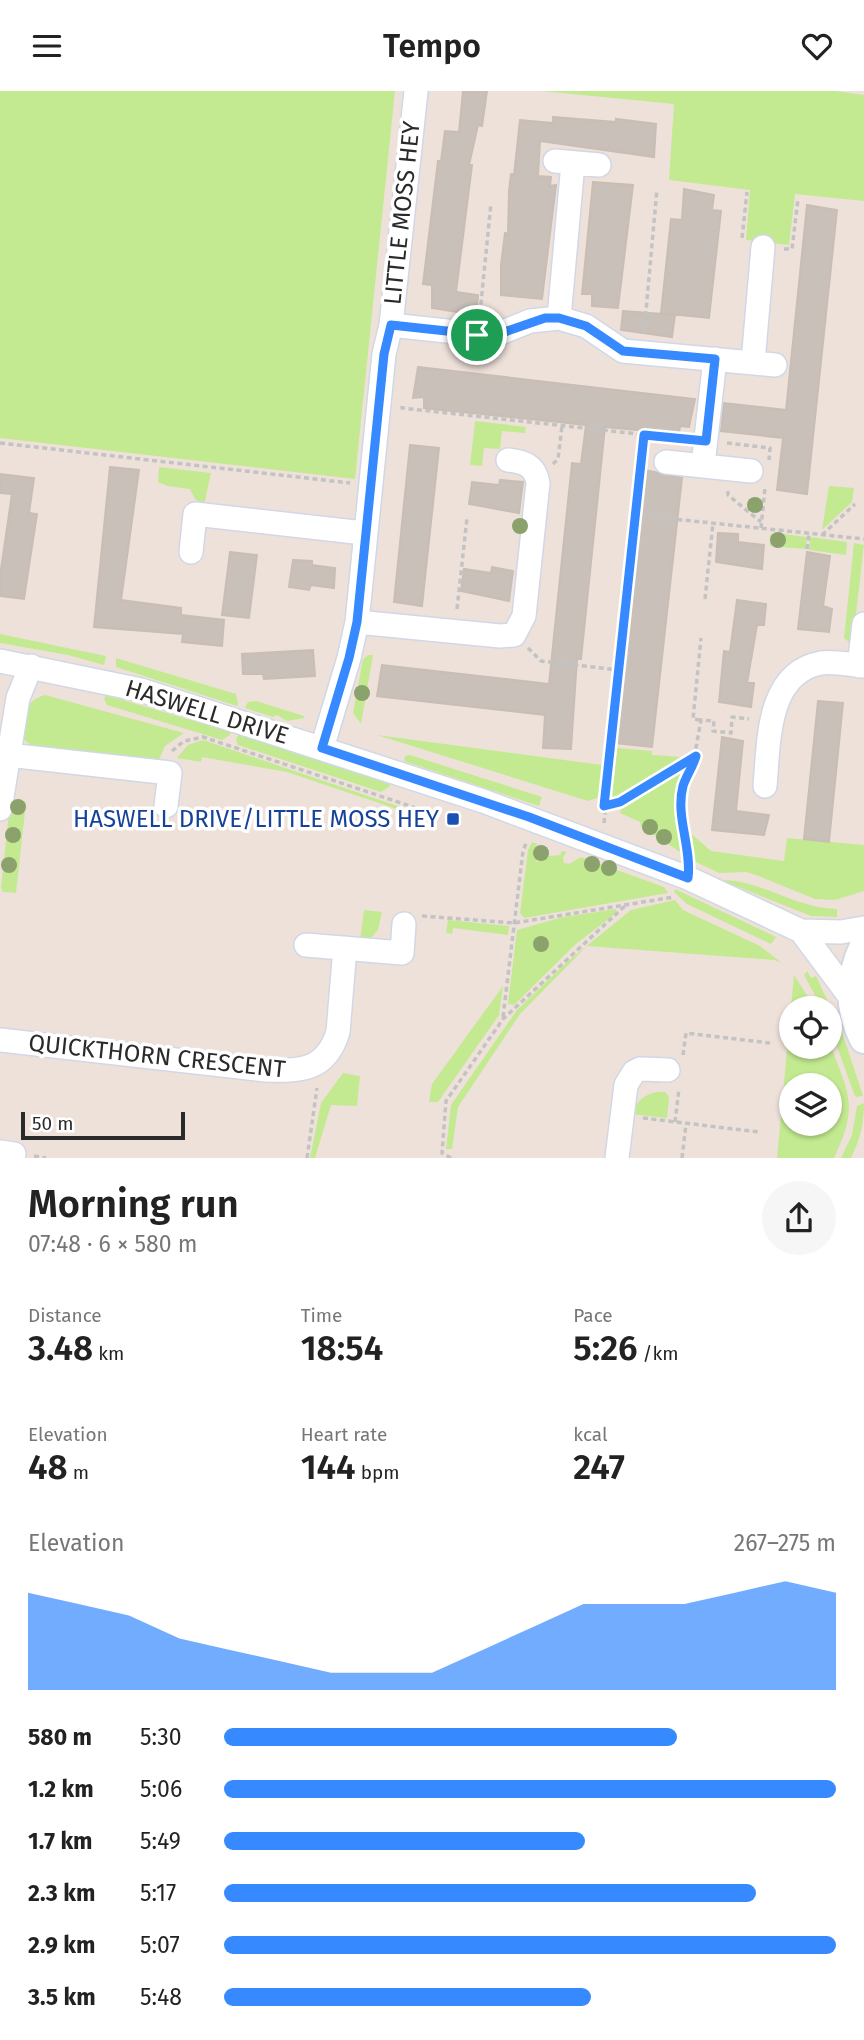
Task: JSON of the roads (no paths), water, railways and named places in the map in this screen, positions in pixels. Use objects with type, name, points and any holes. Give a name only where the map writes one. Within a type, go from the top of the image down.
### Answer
[{"type":"street","name":"LITTLE MOSS HEY","points":[[322,748],[357,622],[369,486],[391,325],[416,91]]},
{"type":"street","points":[[559,318],[564,162],[599,165]]},
{"type":"street","points":[[391,325],[493,336],[530,321],[559,318],[586,326],[623,351],[764,363],[763,247]]},
{"type":"street","points":[[704,465],[715,359]]},
{"type":"street","points":[[357,622],[507,637],[514,635],[524,616],[538,483],[536,474],[526,463],[508,460]]},
{"type":"street","points":[[666,462],[754,471]]},
{"type":"street","points":[[191,552],[195,514],[364,533]]},
{"type":"street","points":[[765,786],[771,721],[784,687],[805,670],[818,664],[830,662],[862,666],[864,624]]},
{"type":"street","name":"HASWELL DRIVE","points":[[0,661],[141,690],[446,789],[603,846],[682,887],[801,931],[841,932],[864,928]]},
{"type":"street","points":[[0,809],[18,698],[30,666]]},
{"type":"street","points":[[8,755],[170,773],[166,806]]},
{"type":"street","points":[[306,945],[402,953],[404,924]]},
{"type":"street","name":"HASWELL DRIVE","points":[[801,931],[851,998]]},
{"type":"street","points":[[864,946],[853,972],[851,998],[855,1019],[864,1039]]},
{"type":"street","name":"QUICKTHORN CRESCENT","points":[[0,1040],[265,1070],[301,1069],[316,1064],[327,1056],[338,1032],[345,948]]},
{"type":"street","points":[[617,1158],[626,1085],[634,1072],[676,1065]]},
{"type":"place","name":"HASWELL DRIVE/LITTLE MOSS HEY","points":[[453,819]]}]
